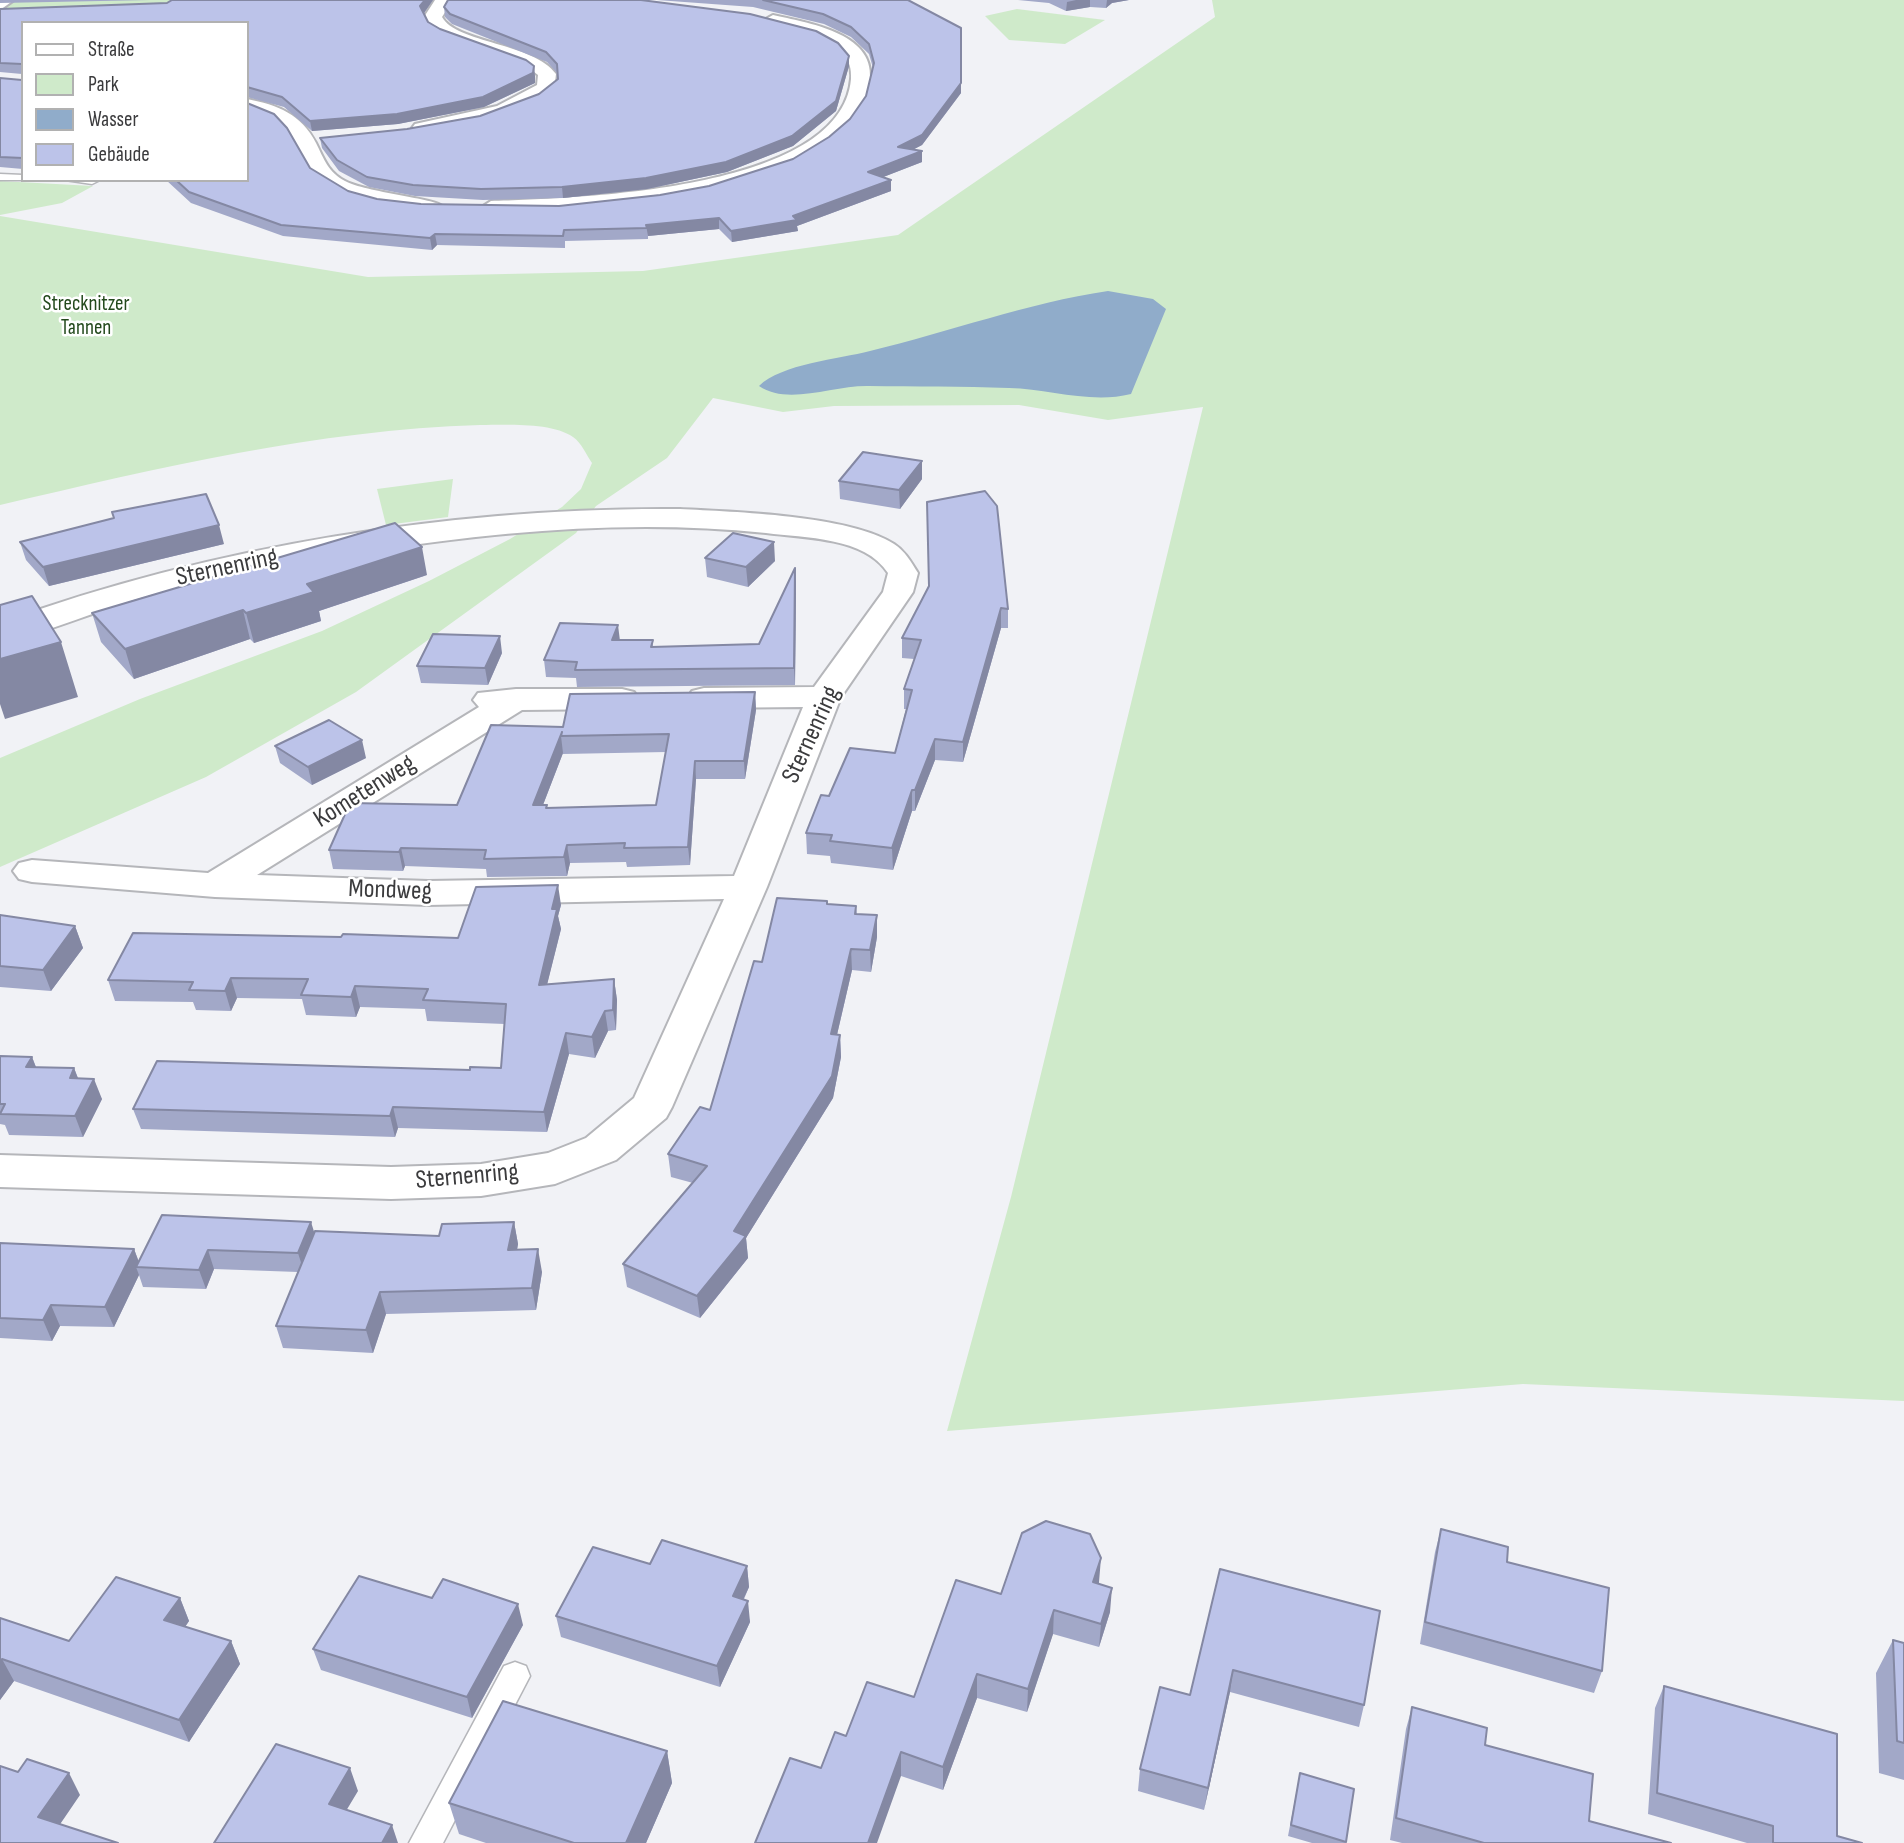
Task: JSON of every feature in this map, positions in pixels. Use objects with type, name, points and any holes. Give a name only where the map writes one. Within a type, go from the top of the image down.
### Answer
[{"type":"street","points":[[400,131],[492,113],[533,98],[547,87],[547,74],[536,64],[448,32],[437,25],[433,18],[444,0]]},
{"type":"street","points":[[0,5],[12,5]]},
{"type":"street","points":[[0,11],[12,5]]},
{"type":"street","points":[[474,208],[624,200],[685,191],[773,167],[819,142],[850,113],[863,71],[859,57],[836,40],[817,32],[757,17]]},
{"type":"street","points":[[248,104],[268,108],[291,119],[322,174],[339,185],[392,203],[450,207]]},
{"type":"street","points":[[305,141],[328,139]]},
{"type":"street","name":"Sternenring","points":[[0,634],[142,586],[280,556],[557,518],[672,515],[844,535],[890,554],[903,573],[898,592],[824,697],[748,887],[651,1107],[601,1149],[555,1168],[481,1180],[391,1182],[0,1171]]},
{"type":"street","name":"Kometenweg","points":[[215,886],[499,700],[824,697]]},
{"type":"street","name":"Mondweg","points":[[32,871],[215,886],[428,893],[748,887]]},
{"type":"lane","points":[[0,177],[21,178]]},
{"type":"lane","points":[[425,1843],[515,1676]]},
{"type":"green space","points":[[5,0],[172,0],[169,5],[0,11]]},
{"type":"green space","name":"Strecknitzer Tannen","points":[[1212,0],[1904,0],[1904,1401],[1523,1384],[947,1431],[1011,1197],[1203,407],[1108,420],[1019,405],[834,406],[783,412],[713,398],[667,458],[596,506],[576,533],[356,692],[206,777],[0,867],[0,758],[140,699],[322,631],[429,581],[510,539],[562,507],[581,489],[592,463],[576,439],[553,429],[528,425],[419,428],[358,434],[238,453],[0,505],[0,216],[368,277],[643,271],[898,235],[1215,17]]},
{"type":"green space","points":[[1017,9],[1105,20],[1065,44],[1009,40],[985,16]]},
{"type":"green space","points":[[0,181],[93,186],[62,203],[0,215]]},
{"type":"green space","points":[[453,479],[448,517],[386,525],[377,489]]},
{"type":"water","points":[[1108,291],[1153,299],[1166,309],[1131,394],[1085,397],[1009,388],[869,386],[797,395],[771,392],[759,386],[781,372],[796,367],[870,351],[1048,303]]},
{"type":"building","points":[[172,0],[425,0],[420,6],[428,22],[440,29],[526,60],[534,66],[533,73],[483,97],[397,114],[310,121],[282,97],[248,87],[248,21],[21,21],[21,64],[0,63],[0,9],[167,3]]},
{"type":"building","points":[[448,0],[641,0],[750,14],[816,31],[838,43],[849,56],[836,101],[792,136],[726,162],[646,178],[562,187],[481,189],[413,185],[367,177],[337,160],[320,138],[407,129],[480,116],[539,94],[558,79],[557,64],[546,52],[450,14],[444,7]]},
{"type":"building","points":[[763,0],[908,0],[961,28],[961,83],[922,135],[898,147],[922,151],[868,172],[891,180],[793,216],[797,220],[731,231],[719,218],[646,225],[647,228],[564,230],[563,236],[435,234],[430,238],[281,225],[189,192],[178,182],[248,182],[248,103],[274,114],[287,128],[310,168],[348,191],[377,199],[421,204],[559,206],[660,195],[709,186],[793,159],[829,137],[850,119],[866,96],[874,63],[869,44],[851,27],[823,14]]},
{"type":"building","points":[[0,78],[21,80],[21,158],[0,157]]},
{"type":"building","points":[[863,452],[922,461],[899,490],[839,481]]},
{"type":"building","points":[[985,491],[997,506],[1008,609],[1001,608],[963,742],[935,739],[915,790],[912,790],[892,848],[830,841],[832,835],[806,833],[821,795],[829,796],[850,748],[895,753],[912,690],[904,689],[921,640],[902,638],[929,586],[927,502]]},
{"type":"building","points":[[206,494],[219,525],[43,567],[20,542],[114,518],[112,512]]},
{"type":"building","points":[[395,523],[422,547],[307,584],[314,592],[246,613],[243,610],[125,649],[92,613]]},
{"type":"building","points":[[733,533],[774,542],[746,567],[705,558]]},
{"type":"building","points":[[795,568],[794,668],[575,670],[577,662],[544,660],[560,623],[618,625],[612,640],[653,640],[651,647],[759,644]]},
{"type":"building","points":[[32,596],[61,642],[0,659],[0,605]]},
{"type":"building","points":[[433,634],[500,636],[485,668],[417,666]]},
{"type":"building","points":[[755,692],[744,761],[695,761],[688,847],[624,848],[625,843],[567,845],[564,857],[484,859],[486,850],[329,850],[350,803],[457,805],[491,725],[563,727],[570,694]],"holes":[[[562,732],[561,736],[669,734],[656,805],[546,808],[547,805],[533,805]]]},
{"type":"building","points":[[329,720],[362,740],[308,767],[275,746]]},
{"type":"building","points":[[558,885],[552,909],[557,909],[539,985],[614,979],[613,1010],[605,1011],[592,1037],[566,1033],[544,1112],[393,1107],[390,1116],[133,1109],[157,1061],[470,1070],[470,1067],[501,1068],[506,1004],[423,1000],[428,989],[355,986],[351,997],[301,995],[308,979],[231,978],[225,991],[189,990],[193,982],[108,980],[133,933],[341,937],[343,934],[458,938],[476,887]]},
{"type":"building","points":[[777,898],[827,901],[827,904],[856,906],[855,914],[877,915],[870,950],[851,949],[831,1034],[840,1035],[832,1076],[734,1231],[746,1236],[697,1296],[623,1264],[707,1166],[668,1154],[700,1107],[710,1110],[754,961],[762,962]]},
{"type":"building","points":[[0,915],[75,926],[43,970],[0,966]]},
{"type":"building","points":[[0,1056],[32,1057],[26,1067],[74,1068],[70,1078],[94,1079],[75,1116],[0,1114],[5,1104],[0,1104]]},
{"type":"building","points":[[162,1215],[311,1222],[298,1253],[208,1250],[199,1270],[136,1267]]},
{"type":"building","points":[[514,1222],[508,1250],[538,1249],[532,1288],[380,1292],[366,1330],[276,1326],[315,1231],[439,1236],[442,1224]]},
{"type":"building","points":[[0,1243],[134,1249],[105,1307],[51,1305],[43,1320],[0,1318]]},
{"type":"building","points":[[1046,1521],[1090,1534],[1101,1558],[1093,1582],[1112,1588],[1101,1624],[1054,1610],[1028,1689],[977,1674],[943,1767],[901,1752],[868,1843],[755,1843],[790,1758],[821,1768],[835,1732],[846,1736],[867,1682],[914,1697],[956,1580],[1001,1594],[1022,1533]]},
{"type":"building","points":[[1441,1529],[1508,1547],[1507,1562],[1609,1588],[1602,1671],[1425,1622]]},
{"type":"building","points":[[662,1540],[747,1566],[733,1596],[748,1601],[717,1666],[556,1616],[593,1547],[650,1564]]},
{"type":"building","points":[[1220,1569],[1380,1611],[1364,1705],[1233,1670],[1208,1788],[1140,1769],[1160,1687],[1190,1695]]},
{"type":"building","points":[[359,1576],[432,1598],[443,1579],[518,1604],[467,1697],[313,1649]]},
{"type":"building","points":[[116,1577],[180,1598],[164,1620],[231,1641],[179,1720],[2,1659],[0,1662],[0,1618],[69,1641]]},
{"type":"building","points":[[1893,1640],[1904,1643],[1904,1743],[1897,1741]]},
{"type":"building","points":[[1664,1686],[1837,1734],[1837,1836],[1862,1843],[1773,1843],[1773,1826],[1657,1793]]},
{"type":"building","points":[[503,1701],[667,1751],[626,1843],[574,1843],[449,1803]]},
{"type":"building","points":[[1412,1707],[1487,1728],[1485,1745],[1593,1774],[1589,1821],[1671,1843],[1484,1843],[1396,1818]]},
{"type":"building","points":[[276,1744],[350,1768],[329,1804],[392,1825],[382,1843],[214,1843]]},
{"type":"building","points":[[27,1759],[69,1773],[38,1817],[118,1843],[0,1843],[0,1766],[18,1772]]},
{"type":"building","points":[[1300,1773],[1354,1789],[1346,1842],[1291,1825]]}]
